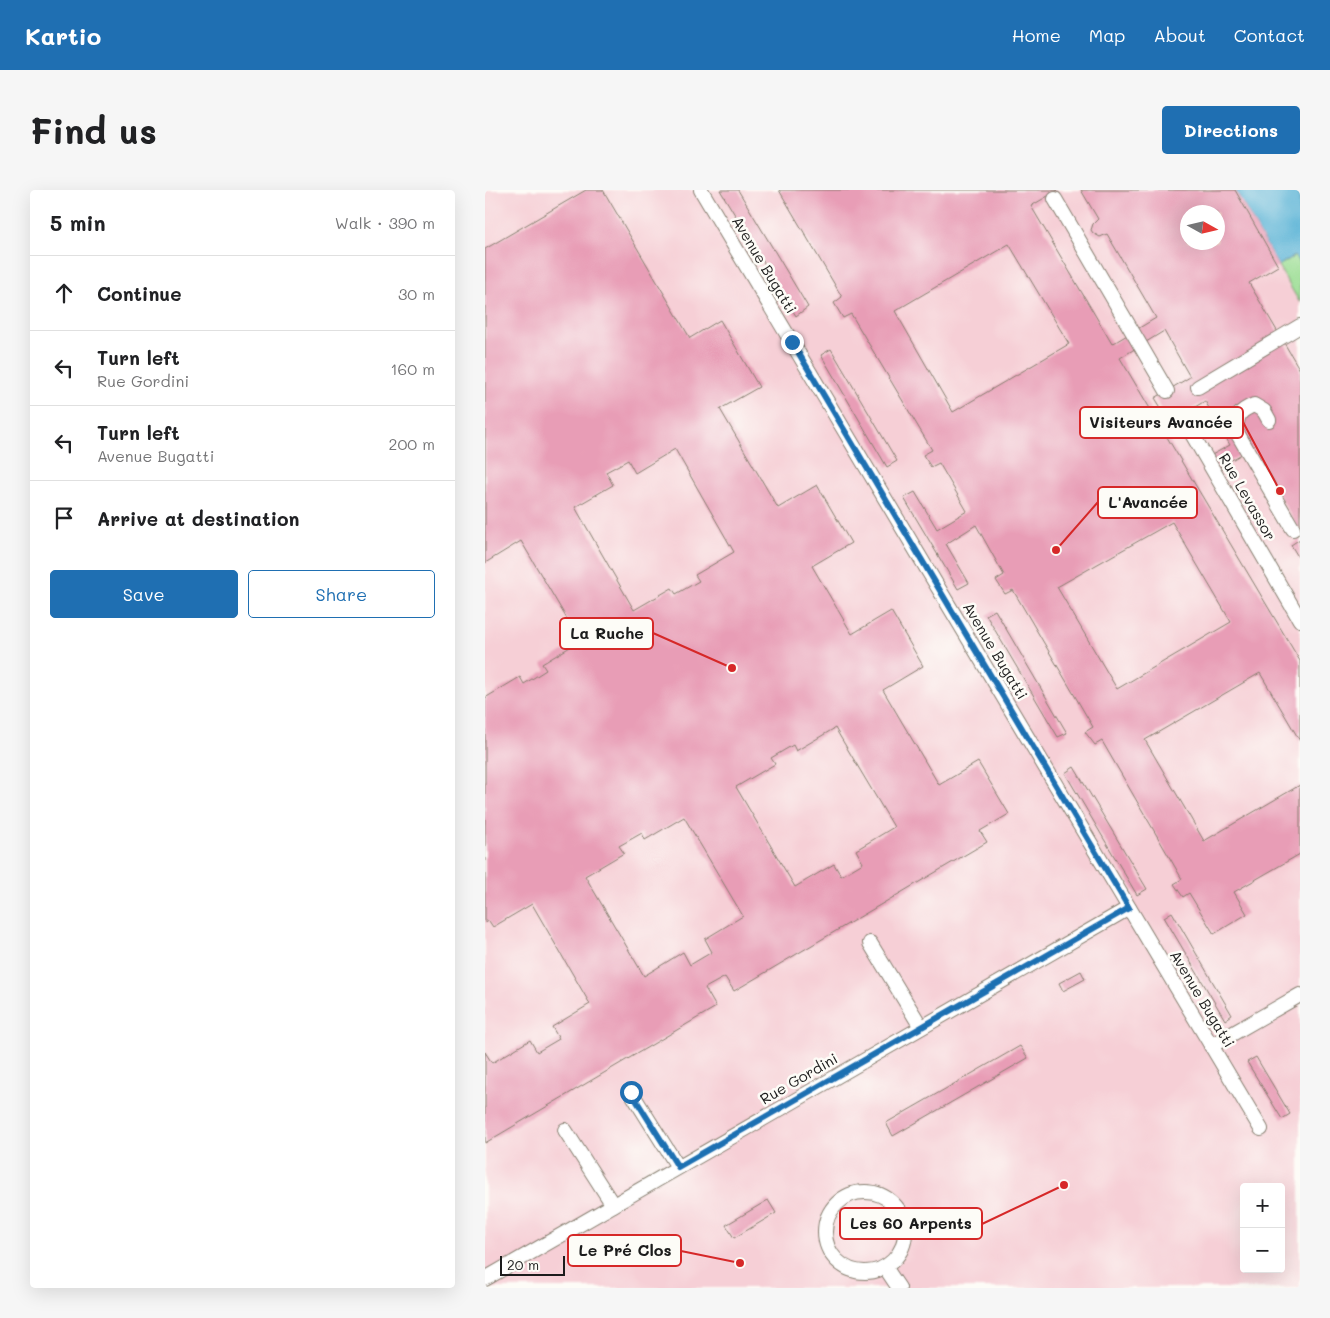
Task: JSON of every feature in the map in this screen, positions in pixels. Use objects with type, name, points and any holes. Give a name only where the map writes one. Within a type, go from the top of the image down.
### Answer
[{"type":"lane","name":"Avenue Bugatti","points":[[701,190],[1261,1129]]},
{"type":"lane","points":[[1055,199],[1167,391]]},
{"type":"lane","points":[[1197,387],[1300,326]]},
{"type":"lane","points":[[1269,420],[1264,411],[1254,405],[1243,410],[1237,418],[1236,431],[1293,529]]},
{"type":"lane","name":"Rue Levassor","points":[[1181,416],[1300,620]]},
{"type":"lane","name":"Rue Gordini","points":[[485,1279],[1058,947],[1129,908]]},
{"type":"lane","points":[[870,943],[921,1027]]},
{"type":"lane","points":[[1211,1046],[1300,995]]},
{"type":"lane","points":[[631,1092],[678,1167]]},
{"type":"lane","points":[[565,1130],[613,1205]]},
{"type":"lane","points":[[867,1191],[880,1194],[891,1200],[900,1210],[905,1222],[902,1248],[895,1259],[885,1267],[872,1272],[859,1272],[845,1267],[835,1258],[828,1247],[825,1233],[826,1220],[833,1207],[843,1198],[855,1192],[867,1191]]},
{"type":"lane","points":[[885,1267],[899,1288]]},
{"type":"shaded area","points":[[485,190],[1300,190],[1300,1288],[485,1288]]},
{"type":"green space","points":[[1295,256],[1300,263],[1300,303],[1278,266]]},
{"type":"water","points":[[1235,190],[1300,190],[1300,263],[1294,256],[1278,266]]},
{"type":"building","points":[[586,190],[603,190],[690,338],[720,320],[759,387],[720,409],[778,508],[817,485],[851,543],[812,566],[852,634],[891,611],[923,666],[883,690],[939,785],[978,762],[1009,814],[980,831],[987,842],[734,991],[725,977],[705,988],[716,1007],[485,1143],[485,1052],[492,1063],[530,1040],[537,1052],[559,1039],[552,1027],[590,1004],[532,904],[493,927],[489,921],[485,923],[485,698],[520,677],[524,684],[546,670],[542,664],[580,641],[521,541],[485,563],[485,249]],"holes":[[[675,449],[734,552],[695,575],[699,581],[676,594],[672,588],[634,610],[575,507],[613,485],[606,472],[628,460],[635,473]],[[835,728],[894,827],[856,850],[863,863],[841,876],[834,864],[795,887],[736,787],[775,764],[771,758],[793,745],[796,751]],[[684,817],[743,916],[705,939],[712,952],[690,965],[683,952],[644,976],[585,876],[624,853],[619,846],[642,833],[645,840]]]},
{"type":"building","points":[[720,190],[738,190],[808,307],[796,316]]},
{"type":"building","points":[[779,190],[1058,190],[1031,206],[1112,344],[1156,318],[1107,234],[1100,237],[1091,230],[1093,224],[1098,219],[1081,190],[1235,190],[1278,266],[1249,283],[1300,370],[1300,531],[1252,448],[1218,468],[1210,456],[1230,445],[1205,401],[1170,422],[1155,398],[1190,377],[1164,331],[1120,358],[1300,661],[1300,741],[1260,673],[1145,740],[1204,841],[1300,785],[1300,854],[1234,892],[1247,914],[1214,934],[1189,893],[1183,897],[1174,884],[1182,879],[1102,741],[1095,745],[1085,732],[1093,727],[1013,590],[1005,594],[996,580],[1004,575],[976,525],[946,544],[969,583],[958,589],[904,498],[915,492],[937,529],[967,511],[939,463],[931,467],[923,455],[932,450],[851,314],[843,318],[834,303],[842,297]],"holes":[[[1009,244],[1069,344],[953,412],[895,311]],[[1172,522],[1231,622],[1117,689],[1057,587]]]},
{"type":"building","points":[[831,349],[897,461],[887,467],[821,355]]},
{"type":"building","points":[[1300,539],[1300,560],[1291,545]]},
{"type":"building","points":[[995,610],[1067,733],[1058,737],[986,615]]},
{"type":"building","points":[[1074,767],[1147,889],[1137,895],[1065,773]]},
{"type":"building","points":[[1172,912],[1232,1015],[1225,1020],[1164,917]]},
{"type":"building","points":[[1081,971],[1085,979],[1063,991],[1059,983]]},
{"type":"building","points":[[1020,1046],[1028,1058],[893,1136],[886,1123]]},
{"type":"building","points":[[1256,1057],[1290,1114],[1282,1119],[1247,1062]]},
{"type":"building","points":[[768,1200],[776,1213],[734,1238],[726,1225]]},
{"type":"place","name":"Visiteurs Avancée","points":[[1280,491]]},
{"type":"place","name":"L'Avancée","points":[[1056,550]]},
{"type":"place","name":"La Ruche","points":[[732,668]]},
{"type":"place","name":"Les 60 Arpents","points":[[1064,1185]]},
{"type":"place","name":"Le Pré Clos","points":[[740,1263]]},
{"type":"route","points":[[631,1092],[678,1167],[1058,947],[1129,908],[792,342]]}]
